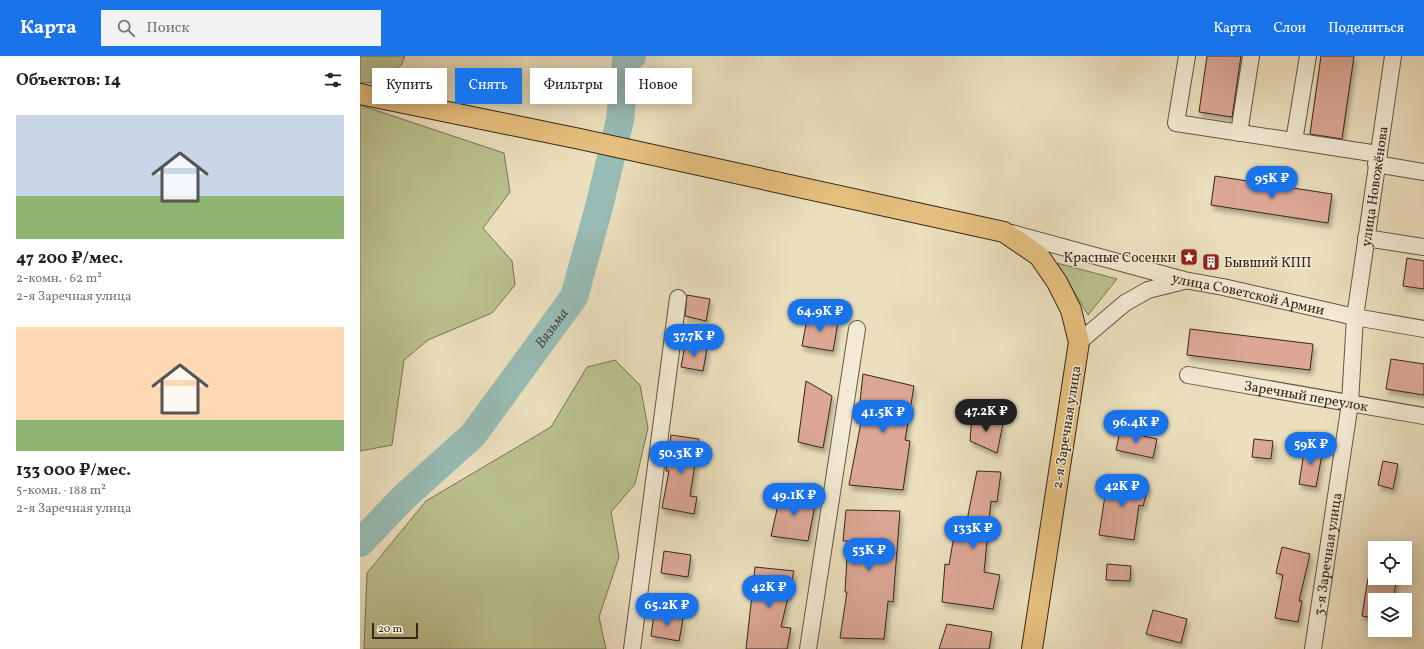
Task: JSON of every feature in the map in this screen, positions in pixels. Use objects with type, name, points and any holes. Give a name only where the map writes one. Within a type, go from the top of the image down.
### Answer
[{"type":"main road","points":[[360,94],[580,139],[1004,232]]},
{"type":"main road","name":"2-я Заречная улица","points":[[1004,232],[1039,256],[1057,282],[1071,310],[1079,342],[1032,649]]},
{"type":"street","points":[[1187,56],[1176,123],[1294,141],[1377,159],[1424,172]]},
{"type":"street","points":[[1239,133],[1251,56]]},
{"type":"street","points":[[1294,141],[1308,56]]},
{"type":"street","name":"улица Новожёнова","points":[[1355,317],[1393,56]]},
{"type":"street","name":"улица Советской Армии","points":[[1004,232],[1184,280],[1223,287],[1355,317],[1424,329]]},
{"type":"street","points":[[1366,238],[1424,247]]},
{"type":"street","points":[[1079,342],[1125,303],[1148,290],[1184,280]]},
{"type":"street","points":[[632,649],[678,298]]},
{"type":"street","name":"3-я Заречная улица","points":[[1313,649],[1350,403],[1355,317]]},
{"type":"street","points":[[808,649],[857,329]]},
{"type":"street","name":"Заречный переулок","points":[[1188,375],[1424,416]]},
{"type":"green space","points":[[360,56],[405,56],[402,64],[397,68],[372,68],[372,82],[360,83]]},
{"type":"green space","points":[[360,105],[504,153],[510,192],[483,228],[512,261],[515,285],[492,313],[428,340],[404,360],[392,445],[360,451]]},
{"type":"green space","points":[[1057,263],[1117,279],[1088,315]]},
{"type":"green space","points":[[615,360],[640,385],[648,428],[635,484],[611,512],[619,557],[599,617],[606,649],[364,649],[367,573],[426,501],[551,427],[587,367]]},
{"type":"building","points":[[1207,56],[1241,56],[1232,117],[1199,112]]},
{"type":"building","points":[[1321,56],[1354,56],[1342,139],[1310,134]]},
{"type":"building","points":[[1215,176],[1332,194],[1328,223],[1211,205]]},
{"type":"building","points":[[1407,258],[1424,261],[1424,289],[1403,286]]},
{"type":"building","points":[[687,295],[710,299],[706,321],[685,316]]},
{"type":"building","points":[[808,313],[838,322],[833,351],[802,346]]},
{"type":"building","points":[[1190,329],[1313,344],[1310,370],[1187,355]]},
{"type":"building","points":[[685,345],[707,349],[703,371],[681,367]]},
{"type":"building","points":[[1391,359],[1424,364],[1424,395],[1386,389]]},
{"type":"building","points":[[863,374],[914,386],[905,440],[910,441],[903,490],[849,485],[863,412],[859,411]]},
{"type":"building","points":[[806,381],[832,396],[823,448],[798,442]]},
{"type":"building","points":[[972,414],[1003,424],[997,453],[970,441]]},
{"type":"building","points":[[1120,431],[1157,439],[1153,458],[1116,450]]},
{"type":"building","points":[[671,435],[699,439],[690,496],[697,497],[694,514],[662,508],[669,471],[666,471]]},
{"type":"building","points":[[1254,439],[1273,441],[1271,459],[1252,457]]},
{"type":"building","points":[[1305,446],[1323,449],[1316,487],[1299,484]]},
{"type":"building","points":[[1383,461],[1398,464],[1393,489],[1378,485]]},
{"type":"building","points":[[977,471],[1001,472],[997,502],[991,501],[984,572],[1000,575],[993,609],[942,602],[945,564],[949,565],[957,518],[967,520]]},
{"type":"building","points":[[1112,475],[1149,485],[1143,506],[1139,505],[1134,540],[1099,535],[1104,502]]},
{"type":"building","points":[[817,495],[808,541],[771,536],[780,496]]},
{"type":"building","points":[[846,510],[900,511],[893,602],[888,601],[884,639],[840,638],[847,592],[845,592],[848,541],[843,541]]},
{"type":"building","points":[[1282,547],[1310,554],[1299,601],[1302,601],[1298,622],[1275,618],[1283,575],[1276,573]]},
{"type":"building","points":[[664,551],[691,555],[688,577],[661,573]]},
{"type":"building","points":[[1107,564],[1131,566],[1130,581],[1106,580]]},
{"type":"building","points":[[755,567],[794,571],[781,627],[791,628],[787,649],[746,649]]},
{"type":"building","points":[[1368,578],[1368,585],[1396,585],[1394,593],[1368,593],[1368,617],[1362,616]]},
{"type":"building","points":[[1153,610],[1187,619],[1181,643],[1146,634]]},
{"type":"building","points":[[654,614],[683,619],[679,641],[651,636]]},
{"type":"building","points":[[947,624],[992,632],[989,649],[939,649]]},
{"type":"waterway","name":"Вязьма","points":[[360,543],[403,498],[473,435],[574,297],[599,207],[620,120],[626,61],[632,56]]},
{"type":"place","name":"Красные Сосенки","points":[[1189,257]]},
{"type":"place","name":"Бывший КПП","points":[[1211,262]]}]
